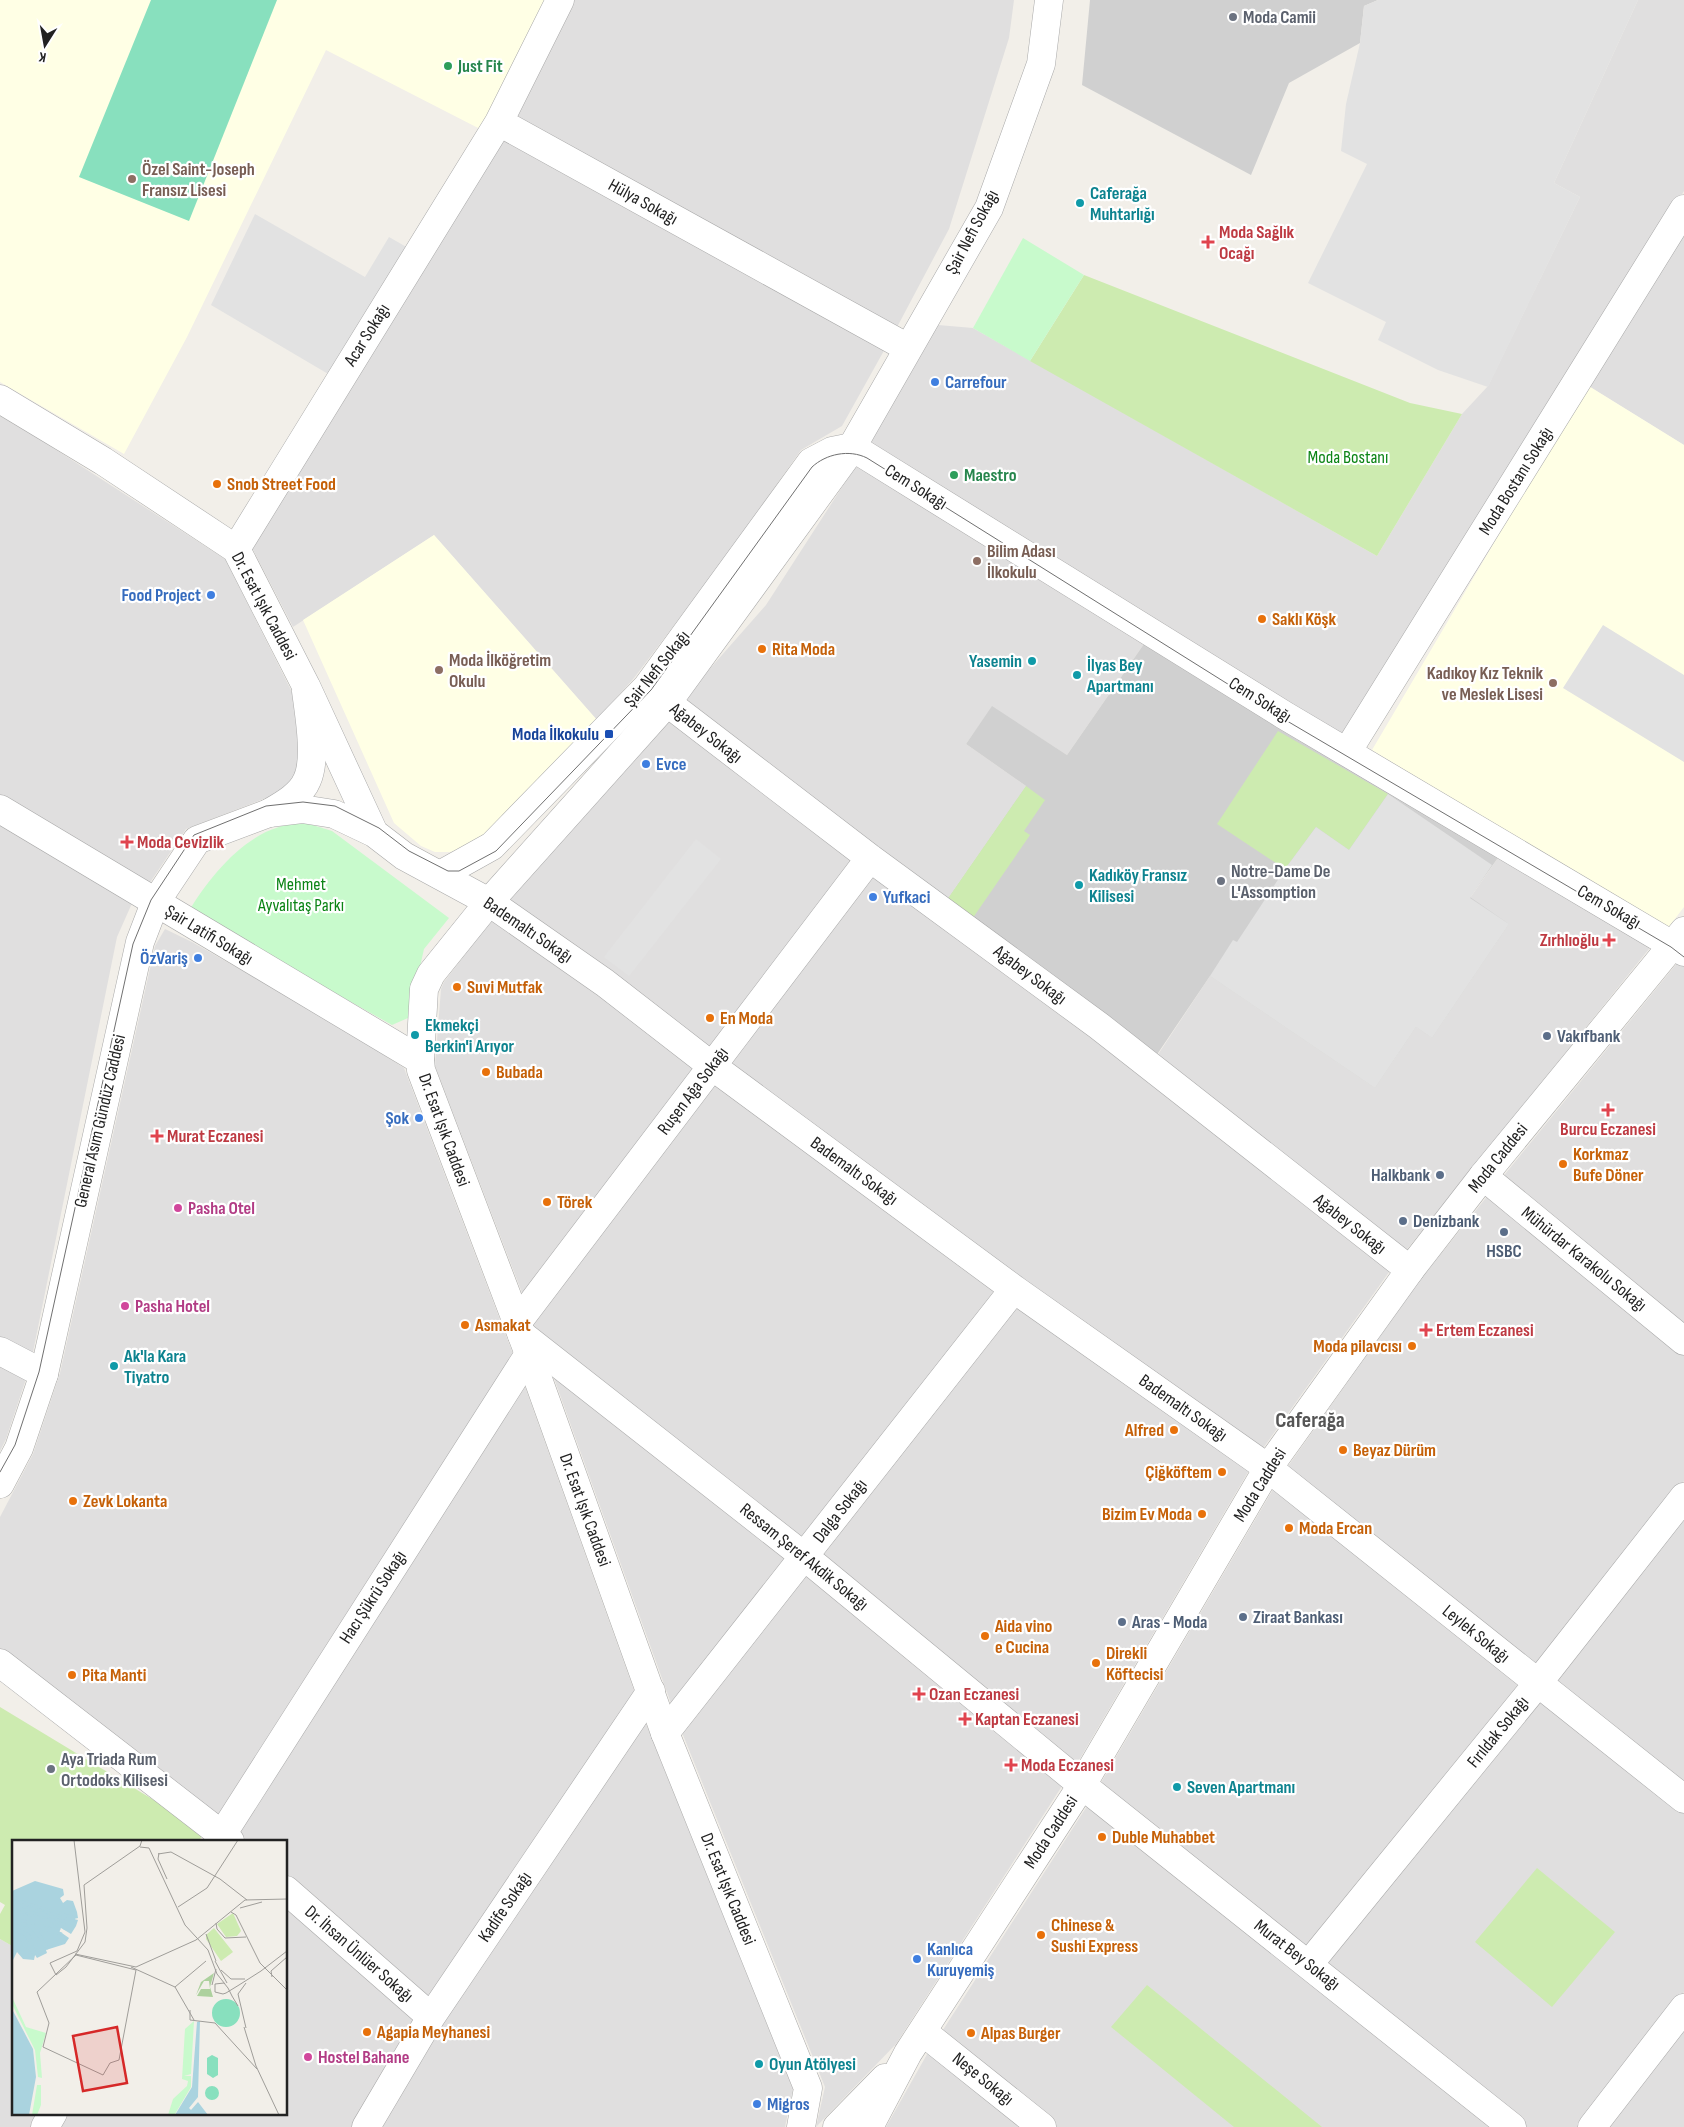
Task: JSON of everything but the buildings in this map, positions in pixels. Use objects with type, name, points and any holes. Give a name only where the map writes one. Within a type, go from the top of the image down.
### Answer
[{"type":"street","points":[[499,122],[560,0]]},
{"type":"street","name":"Şair Nefi Sokağı","points":[[489,902],[657,695],[811,462],[832,451],[852,447],[989,208],[1041,64],[1049,0]]},
{"type":"street","name":"Hülya Sokağı","points":[[499,122],[908,348]]},
{"type":"street","name":"Acar Sokağı","points":[[236,549],[499,122]]},
{"type":"street","name":"Moda Bostanı Sokağı","points":[[1347,752],[1684,209]]},
{"type":"street","name":"Dr. Esat Işık Caddesi","points":[[0,399],[103,461],[236,549],[306,686],[374,834]]},
{"type":"street","name":"Cem Sokağı","points":[[852,447],[1284,715],[1488,837],[1681,942]]},
{"type":"street","name":"General Asım Gündüz Caddesi","points":[[0,1484],[19,1448],[44,1374],[140,942],[155,903],[197,840],[270,813],[291,800],[307,780],[312,753],[306,686]]},
{"type":"street","name":"Şair Nefi Sokağı","points":[[440,875],[492,846],[657,695]]},
{"type":"street","name":"Ağabey Sokağı","points":[[657,695],[870,858],[1099,1026],[1410,1270]]},
{"type":"street","name":"Şair Latifi Sokağı","points":[[0,809],[420,1060]]},
{"type":"street","name":"General Asım Gündüz Caddesi","points":[[270,813],[302,809],[334,814],[374,834],[404,856],[440,875]]},
{"type":"street","name":"Ruşen Ağa Sokağı","points":[[522,1337],[712,1066],[870,858]]},
{"type":"street","name":"Bademaltı Sokağı","points":[[440,875],[489,902],[605,983],[712,1066],[1014,1289],[1268,1468]]},
{"type":"street","name":"Dr. Esat Işık Caddesi","points":[[489,902],[431,974],[424,989],[421,1070],[522,1337],[666,1733],[808,2088],[800,2127]]},
{"type":"street","name":"Moda Caddesi","points":[[869,2127],[916,2042],[1082,1785],[1268,1468],[1410,1270],[1483,1176],[1681,942]]},
{"type":"street","name":"Mühürdar Karakolu Sokağı","points":[[1483,1176],[1684,1341]]},
{"type":"street","name":"Dalga Sokağı","points":[[666,1733],[1014,1289]]},
{"type":"street","name":"Ressam Şeref Akdik Sokağı","points":[[522,1337],[805,1556],[1082,1785]]},
{"type":"street","name":"Hacı Şükrü Sokağı","points":[[223,1838],[522,1337]]},
{"type":"street","points":[[0,1351],[44,1374]]},
{"type":"street","name":"Leylek Sokağı","points":[[1268,1468],[1684,1798]]},
{"type":"street","name":"Fırıldak Sokağı","points":[[1309,1964],[1538,1683],[1684,1497]]},
{"type":"street","points":[[0,1663],[223,1838]]},
{"type":"street","name":"Kadife Sokağı","points":[[366,2127],[431,2017],[651,1691]]},
{"type":"street","name":"Murat Bey Sokağı","points":[[1082,1785],[1512,2127]]},
{"type":"street","name":"Dr. İhsan Ünlüer Sokağı","points":[[288,1892],[431,2017]]},
{"type":"street","points":[[1592,2127],[1684,2008]]},
{"type":"street","name":"Moda Caddesi","points":[[837,2127],[916,2042]]},
{"type":"street","name":"Neşe Sokağı","points":[[916,2042],[1042,2127]]},
{"type":"street","points":[[45,2127],[52,2114]]},
{"type":"shaded area","name":"Özel Saint-Joseph Fransız Lisesi","points":[[0,0],[555,0],[482,130],[326,50],[187,337],[124,454],[0,382]]},
{"type":"shaded area","points":[[570,0],[1014,0],[1009,38],[949,229],[895,331],[511,117]]},
{"type":"shaded area","points":[[1090,0],[1378,0],[1364,6],[1360,43],[1289,83],[1251,175],[1082,85]]},
{"type":"shaded area","points":[[1378,0],[1638,0],[1554,183],[1580,197],[1488,387],[1438,370],[1378,340],[1386,322],[1308,283],[1367,164],[1341,151],[1346,104],[1360,43],[1364,6]]},
{"type":"shaded area","points":[[1638,0],[1684,0],[1684,191],[1343,743],[864,448],[938,325],[973,328],[1377,556],[1462,414],[1488,386],[1580,197],[1554,183]]},
{"type":"shaded area","points":[[501,135],[886,347],[842,426],[801,450],[722,562],[634,678],[597,720],[434,535],[293,627],[250,544]]},
{"type":"shaded area","points":[[255,214],[365,277],[389,237],[410,249],[335,378],[211,305]]},
{"type":"shaded area","points":[[1684,227],[1684,445],[1587,385]]},
{"type":"shaded area","name":"Kadıkoy Kız Teknik ve Meslek Lisesi","points":[[1587,385],[1684,445],[1684,907],[1667,929],[1372,750]]},
{"type":"shaded area","points":[[0,416],[44,442],[225,559],[298,704],[303,751],[298,777],[279,797],[266,798],[186,829],[147,887],[0,798]]},
{"type":"shaded area","points":[[857,464],[1146,641],[1067,755],[992,707],[966,744],[1026,786],[946,901],[678,705],[766,605]]},
{"type":"shaded area","name":"Moda İlköğretim Okulu","points":[[434,535],[597,720],[492,838],[450,852],[435,852],[421,846],[394,823],[303,620]]},
{"type":"shaded area","points":[[1603,625],[1684,675],[1684,762],[1563,688]]},
{"type":"shaded area","name":"Notre-Dame De L'Assomption","points":[[1146,641],[1500,855],[1470,897],[1509,924],[1432,1038],[1416,1027],[1375,1088],[1210,976],[1154,1059],[942,907],[1026,786],[966,744],[992,706],[1067,755]]},
{"type":"shaded area","points":[[668,715],[856,860],[710,1052],[503,901]]},
{"type":"shaded area","points":[[1388,794],[1492,865],[1470,898],[1509,924],[1432,1038],[1416,1027],[1375,1088],[1210,976],[1233,940],[1237,942],[1285,869],[1316,827],[1349,850]]},
{"type":"shaded area","points":[[0,820],[133,901],[117,937],[32,1357],[0,1341]]},
{"type":"shaded area","points":[[696,839],[721,859],[629,976],[604,957]]},
{"type":"shaded area","points":[[1500,855],[1653,944],[1404,1253],[1155,1059],[1210,976],[1375,1088],[1416,1027],[1432,1038],[1509,924],[1470,898]]},
{"type":"shaded area","points":[[872,871],[1086,1028],[1392,1268],[1261,1451],[725,1064]]},
{"type":"shaded area","points":[[493,918],[699,1068],[524,1298],[435,1066],[441,989],[444,982]]},
{"type":"shaded area","points":[[165,929],[192,942],[341,1027],[404,1068],[515,1359],[221,1820],[0,1652],[0,1517],[33,1454],[60,1373],[155,946]]},
{"type":"shaded area","points":[[1678,962],[1684,966],[1684,1328],[1501,1179]]},
{"type":"shaded area","points":[[714,1079],[1001,1291],[803,1543],[539,1337],[532,1320]]},
{"type":"shaded area","points":[[1489,1194],[1684,1353],[1684,1481],[1536,1670],[1286,1469],[1420,1280]]},
{"type":"shaded area","points":[[1017,1302],[1251,1467],[1075,1767],[818,1556]]},
{"type":"shaded area","points":[[0,1361],[27,1376],[6,1439],[0,1451]]},
{"type":"shaded area","points":[[551,1370],[792,1558],[673,1709]]},
{"type":"shaded area","points":[[523,1381],[636,1696],[429,2003],[288,1880],[288,1840],[243,1840],[234,1832]]},
{"type":"shaded area","points":[[1275,1486],[1525,1685],[1308,1951],[1099,1786]]},
{"type":"shaded area","points":[[1684,1512],[1684,1786],[1552,1681]]},
{"type":"shaded area","points":[[806,1571],[1064,1783],[896,2044],[816,2127],[825,2087],[681,1730]]},
{"type":"shaded area","points":[[1540,1696],[1684,1810],[1684,1992],[1580,2127],[1527,2127],[1323,1963]]},
{"type":"shaded area","points":[[644,1719],[793,2089],[785,2127],[376,2127],[437,2024]]},
{"type":"shaded area","points":[[1089,1803],[1497,2127],[1057,2127],[941,2033]]},
{"type":"shaded area","points":[[288,1905],[419,2019],[355,2127],[56,2127],[63,2114],[288,2114]]},
{"type":"shaded area","points":[[0,1939],[12,1946],[12,2114],[41,2114],[34,2127],[0,2127]]},
{"type":"shaded area","points":[[1684,2024],[1684,2127],[1604,2127]]},
{"type":"shaded area","points":[[930,2049],[1027,2127],[886,2127]]},
{"type":"green space","points":[[151,0],[277,0],[189,221],[79,177]]},
{"type":"green space","points":[[1023,238],[1084,275],[1030,361],[973,328]]},
{"type":"green space","name":"Moda Bostanı","points":[[1084,275],[1410,403],[1462,414],[1377,556],[1030,361]]},
{"type":"green space","points":[[1278,731],[1388,794],[1349,850],[1316,827],[1285,869],[1217,824]]},
{"type":"green space","points":[[1026,786],[1045,800],[1024,831],[1030,835],[968,925],[942,907]]},
{"type":"green space","name":"Mehmet Ayvalıtaş Parkı","points":[[306,823],[332,831],[449,918],[424,949],[417,980],[415,1009],[408,1018],[392,1025],[189,911],[216,873],[252,840],[265,832],[282,826]]},
{"type":"green space","name":"Aya Triada Rum Ortodoks Kilisesi","points":[[0,1707],[205,1831],[200,1840],[12,1840],[12,1946],[0,1939],[0,1914],[5,1905],[0,1902]]},
{"type":"green space","points":[[1537,1868],[1615,1932],[1552,2007],[1475,1942]]},
{"type":"green space","points":[[1147,1985],[1322,2127],[1234,2127],[1111,2027]]},
{"type":"tram line","points":[[0,1472],[15,1445],[39,1372],[133,944],[151,900],[194,835],[266,806],[303,802],[335,806],[379,828],[409,851],[448,871],[459,871],[496,851],[651,690],[812,467],[831,456],[845,453],[867,458],[1282,718],[1671,947],[1684,957]]},
{"type":"place","name":"Moda Camii","points":[[1233,17]]},
{"type":"place","name":"Just Fit","points":[[448,66]]},
{"type":"place","name":"Özel Saint-Joseph Fransız Lisesi","points":[[132,179]]},
{"type":"place","name":"Caferağa Muhtarlığı","points":[[1080,203]]},
{"type":"place","name":"Moda Sağlık Ocağı","points":[[1208,242]]},
{"type":"place","name":"Carrefour","points":[[935,382]]},
{"type":"place","name":"Maestro","points":[[954,475]]},
{"type":"place","name":"Snob Street Food","points":[[217,484]]},
{"type":"place","name":"Bilim Adası İlkokulu","points":[[977,561]]},
{"type":"place","name":"Food Project","points":[[211,595]]},
{"type":"place","name":"Saklı Köşk","points":[[1262,619]]},
{"type":"place","name":"Rita Moda","points":[[762,649]]},
{"type":"place","name":"Yasemin","points":[[1032,661]]},
{"type":"place","name":"Moda İlköğretim Okulu","points":[[439,670]]},
{"type":"place","name":"İlyas Bey Apartmanı","points":[[1077,675]]},
{"type":"place","name":"Kadıkoy Kız Teknik ve Meslek Lisesi","points":[[1553,683]]},
{"type":"place","name":"Moda İlkokulu","points":[[609,734]]},
{"type":"place","name":"Evce","points":[[646,764]]},
{"type":"place","name":"Moda Cevizlik","points":[[127,842]]},
{"type":"place","name":"Notre-Dame De L'Assomption","points":[[1221,881]]},
{"type":"place","name":"Kadıköy Fransız Kilisesi","points":[[1079,885]]},
{"type":"place","name":"Yufkaci","points":[[873,897]]},
{"type":"place","name":"Zırhlıoğlu","points":[[1609,940]]},
{"type":"place","name":"ÖzVariş","points":[[198,958]]},
{"type":"place","name":"Suvi Mutfak","points":[[457,987]]},
{"type":"place","name":"En Moda","points":[[710,1018]]},
{"type":"place","name":"Ekmekçi Berkin'i Arıyor","points":[[415,1035]]},
{"type":"place","name":"Vakıfbank","points":[[1547,1036]]},
{"type":"place","name":"Bubada","points":[[486,1072]]},
{"type":"place","name":"Burcu Eczanesi","points":[[1608,1110]]},
{"type":"place","name":"Şok","points":[[419,1118]]},
{"type":"place","name":"Murat Eczanesi","points":[[157,1136]]},
{"type":"place","name":"Korkmaz Bufe Döner","points":[[1563,1164]]},
{"type":"place","name":"Halkbank","points":[[1440,1175]]},
{"type":"place","name":"Törek","points":[[547,1202]]},
{"type":"place","name":"Pasha Otel","points":[[178,1208]]},
{"type":"place","name":"Denizbank","points":[[1403,1221]]},
{"type":"place","name":"HSBC","points":[[1504,1232]]},
{"type":"place","name":"Pasha Hotel","points":[[125,1306]]},
{"type":"place","name":"Asmakat","points":[[465,1325]]},
{"type":"place","name":"Ertem Eczanesi","points":[[1426,1330]]},
{"type":"place","name":"Moda pilavcısı","points":[[1412,1346]]},
{"type":"place","name":"Ak'la Kara Tiyatro","points":[[114,1366]]},
{"type":"place","name":"Alfred","points":[[1174,1430]]},
{"type":"place","name":"Beyaz Dürüm","points":[[1343,1450]]},
{"type":"place","name":"Çiğköftem","points":[[1222,1472]]},
{"type":"place","name":"Zevk Lokanta","points":[[73,1501]]},
{"type":"place","name":"Bizim Ev Moda","points":[[1202,1514]]},
{"type":"place","name":"Moda Ercan","points":[[1289,1528]]},
{"type":"place","name":"Ziraat Bankası","points":[[1243,1617]]},
{"type":"place","name":"Aras - Moda","points":[[1122,1622]]},
{"type":"place","name":"Aida vino e Cucina","points":[[985,1636]]},
{"type":"place","name":"Direkli Köftecisi","points":[[1096,1663]]},
{"type":"place","name":"Pita Manti","points":[[72,1675]]},
{"type":"place","name":"Ozan Eczanesi","points":[[919,1694]]},
{"type":"place","name":"Kaptan Eczanesi","points":[[965,1719]]},
{"type":"place","name":"Moda Eczanesi","points":[[1011,1765]]},
{"type":"place","name":"Aya Triada Rum Ortodoks Kilisesi","points":[[51,1769]]},
{"type":"place","name":"Seven Apartmanı","points":[[1177,1787]]},
{"type":"place","name":"Duble Muhabbet","points":[[1102,1837]]},
{"type":"place","name":"Chinese & Sushi Express","points":[[1041,1935]]},
{"type":"place","name":"Kanlıca Kuruyemiş","points":[[917,1959]]},
{"type":"place","name":"Agapia Meyhanesi","points":[[367,2032]]},
{"type":"place","name":"Alpas Burger","points":[[971,2033]]},
{"type":"place","name":"Hostel Bahane","points":[[308,2057]]},
{"type":"place","name":"Oyun Atölyesi","points":[[759,2064]]},
{"type":"place","name":"Migros","points":[[757,2104]]},
{"type":"district","name":"Caferağa","points":[[1310,1420]]}]
